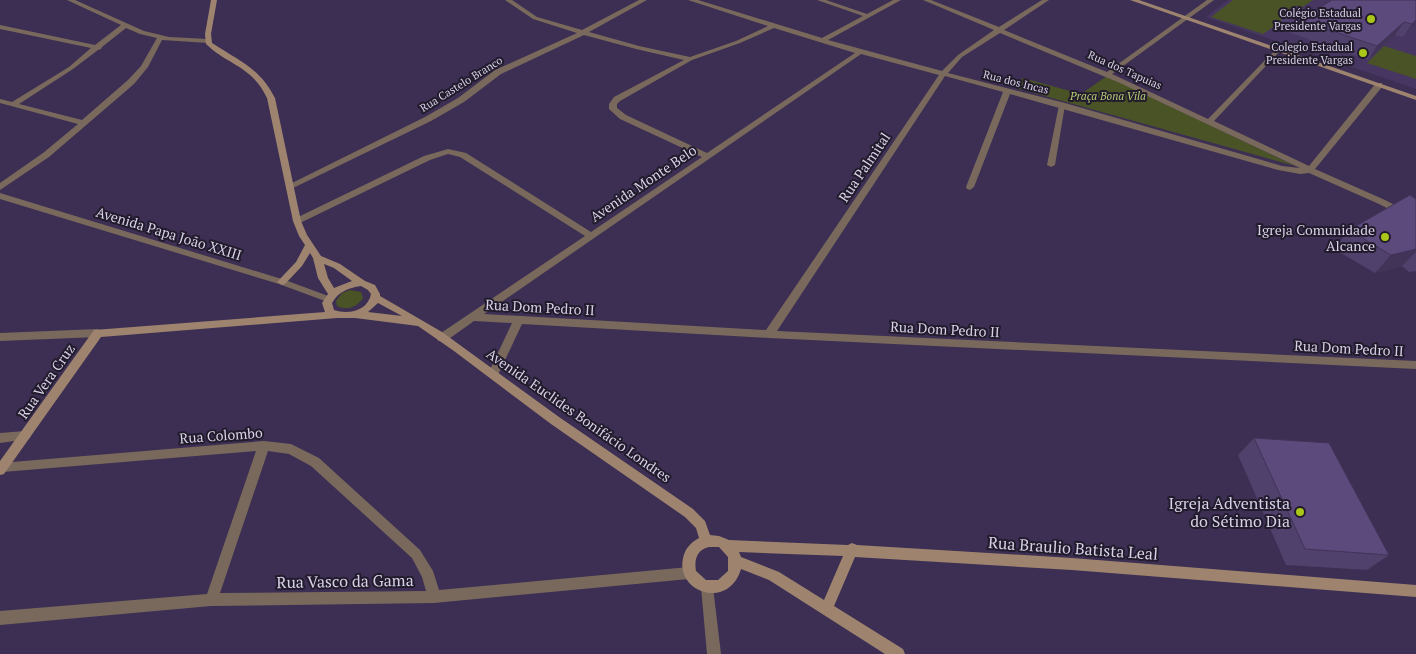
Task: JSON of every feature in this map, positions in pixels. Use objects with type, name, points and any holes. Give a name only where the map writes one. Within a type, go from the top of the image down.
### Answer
[{"type":"street","points":[[70,0],[142,33],[160,38],[208,41]]},
{"type":"street","points":[[214,0],[208,44],[255,72],[266,84],[271,98],[297,221],[309,246],[318,258],[323,278],[331,296],[328,308],[336,316]]},
{"type":"street","points":[[508,0],[535,18],[638,48],[690,59]]},
{"type":"street","name":"Rua Castelo Branco","points":[[290,186],[428,119],[460,100],[498,72],[584,32],[644,0]]},
{"type":"street","name":"Rua dos Incas","points":[[691,0],[821,41],[1007,92],[1062,105],[1281,168],[1300,172],[1310,170],[1382,202],[1416,220]]},
{"type":"street","points":[[820,0],[868,16]]},
{"type":"street","points":[[821,41],[898,0]]},
{"type":"street","name":"Rua dos Tapuias","points":[[926,0],[1108,74],[1310,170]]},
{"type":"street","name":"Rua Palmital","points":[[769,334],[943,74],[965,52],[1046,0]]},
{"type":"street","points":[[1133,0],[1416,98]]},
{"type":"street","points":[[1108,74],[1211,0]]},
{"type":"street","points":[[13,104],[71,68],[99,48],[124,25]]},
{"type":"street","points":[[0,26],[99,48]]},
{"type":"street","points":[[707,156],[623,117],[613,109],[613,104],[617,98],[690,59],[738,42],[772,26]]},
{"type":"street","points":[[0,187],[46,156],[131,82],[144,67],[160,38]]},
{"type":"street","points":[[1210,121],[1277,50]]},
{"type":"street","name":"Avenida Monte Belo","points":[[442,338],[860,52]]},
{"type":"street","points":[[1310,170],[1379,85]]},
{"type":"street","points":[[970,187],[1007,92]]},
{"type":"street","points":[[0,101],[84,123]]},
{"type":"street","points":[[297,221],[427,158],[448,151],[463,155],[590,235]]},
{"type":"street","name":"Avenida Papa João XXIII","points":[[0,196],[331,296]]},
{"type":"street","points":[[282,282],[299,264],[309,246]]},
{"type":"street","points":[[0,337],[98,333],[357,315],[371,306],[376,298],[373,288],[337,266],[318,258]]},
{"type":"street","points":[[331,296],[346,285],[362,283]]},
{"type":"street","name":"Avenida Euclides Bonifácio Londres","points":[[376,298],[408,314],[494,374],[536,407],[689,513],[701,525],[706,542]]},
{"type":"street","name":"Avenida Euclides Bonifácio Londres","points":[[357,315],[401,319],[420,324]]},
{"type":"street","name":"Rua Dom Pedro II","points":[[472,316],[769,334],[1416,365]]},
{"type":"street","points":[[494,374],[519,319]]},
{"type":"street","name":"Rua Vera Cruz","points":[[1,468],[98,333]]},
{"type":"street","points":[[0,438],[25,436]]},
{"type":"street","points":[[210,600],[264,446]]},
{"type":"street","name":"Rua Colombo","points":[[1,468],[264,446],[291,449],[315,462],[416,554],[428,575],[434,597]]},
{"type":"street","points":[[706,542],[720,543],[727,546],[733,552],[736,561],[735,571],[729,581],[719,586],[708,587],[696,582],[689,573],[687,564],[690,554],[697,546],[706,542]]},
{"type":"street","name":"Rua Braulio Batista Leal","points":[[727,546],[852,549],[1416,591]]},
{"type":"street","points":[[827,608],[852,549]]},
{"type":"street","points":[[736,561],[774,576],[898,654]]},
{"type":"street","name":"Rua Vasco da Gama","points":[[0,618],[210,600],[434,597],[689,573]]},
{"type":"street","points":[[708,587],[714,654]]},
{"type":"lane","points":[[1051,165],[1062,105]]},
{"type":"shaded area","name":"Colegio Estadual Presidente Vargas","points":[[1228,0],[1416,0],[1416,89],[1206,17]]},
{"type":"green space","points":[[1233,0],[1313,0],[1263,34],[1211,17]]},
{"type":"green space","points":[[1384,46],[1416,56],[1416,79],[1367,63]]},
{"type":"green space","name":"Praça Bona Vila","points":[[1107,76],[1295,166],[1016,88],[1023,78],[1081,94]]},
{"type":"green space","points":[[350,290],[361,292],[363,298],[352,307],[337,306],[336,301],[342,293]]},
{"type":"building","points":[[1332,0],[1416,0],[1416,20],[1412,24],[1404,22],[1377,46],[1284,15],[1296,6],[1314,11]]},
{"type":"building","points":[[1410,195],[1416,199],[1416,249],[1391,255],[1349,230]]},
{"type":"building","points":[[1254,438],[1329,443],[1389,555],[1305,549]]},
{"type":"place","name":"Colégio Estadual Presidente Vargas","points":[[1371,19]]},
{"type":"place","name":"Colegio Estadual Presidente Vargas","points":[[1363,53]]},
{"type":"place","name":"Igreja Comunidade Alcance","points":[[1385,237]]},
{"type":"place","name":"Igreja Adventista do Sétimo Dia","points":[[1300,512]]}]
